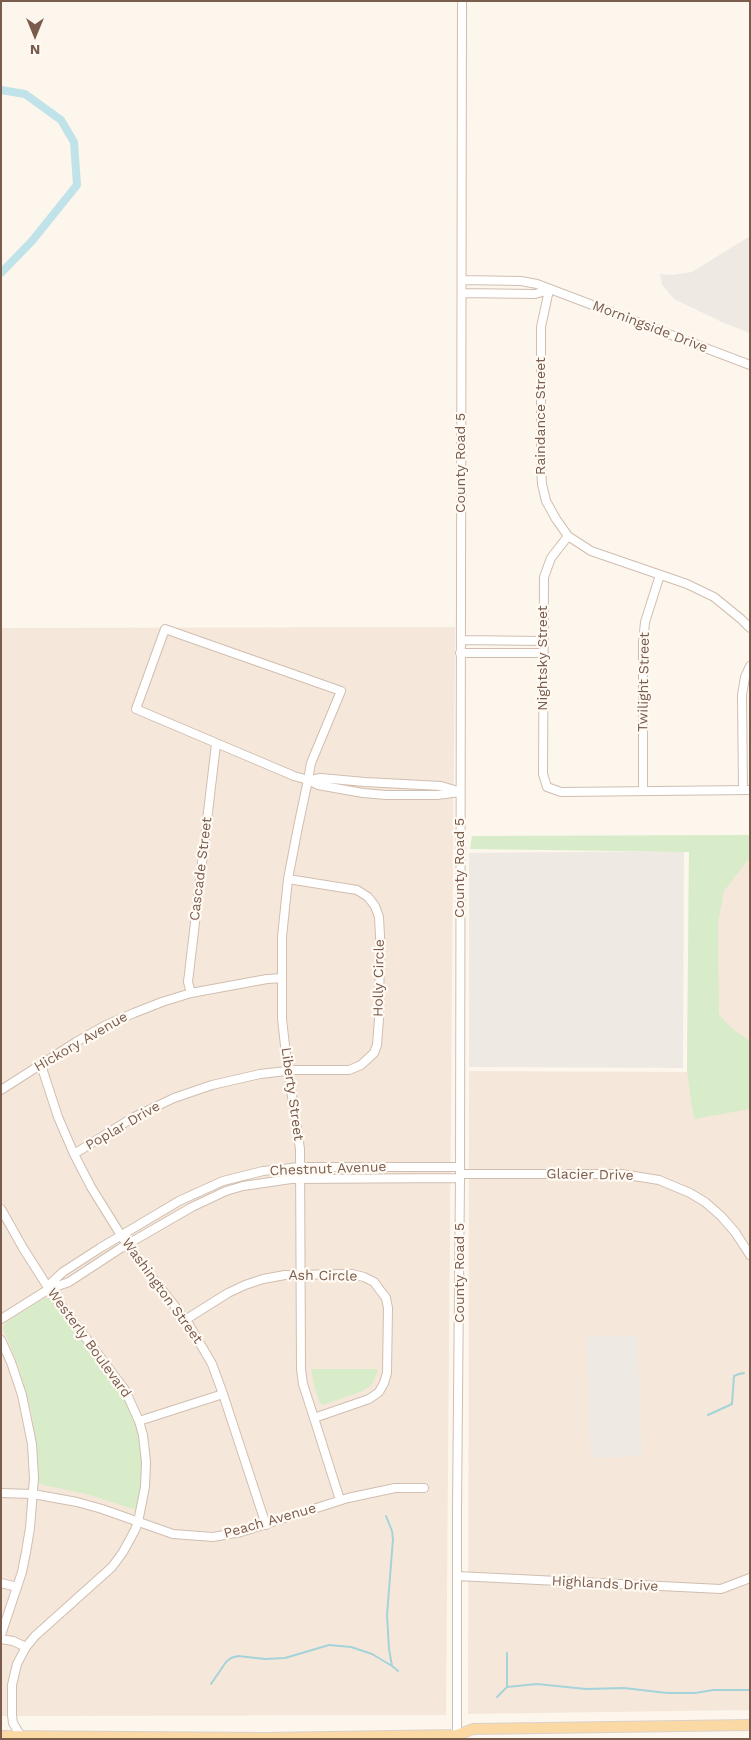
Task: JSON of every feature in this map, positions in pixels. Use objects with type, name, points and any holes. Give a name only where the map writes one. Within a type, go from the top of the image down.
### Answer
[{"type":"main road","points":[[1,1736],[458,1738],[473,1729],[750,1725]]},
{"type":"street","name":"County Road 5","points":[[458,1738],[462,1]]},
{"type":"street","name":"Morningside Drive","points":[[462,280],[537,284],[750,365]]},
{"type":"street","name":"Morningside Drive","points":[[462,293],[535,294],[550,290]]},
{"type":"street","name":"Raindance Street","points":[[550,290],[541,327],[542,484],[546,501],[568,536]]},
{"type":"street","points":[[568,536],[591,551],[687,584],[714,597],[750,628]]},
{"type":"street","name":"Nightsky Street","points":[[568,536],[551,558],[544,577],[543,774],[547,787],[561,792],[643,791]]},
{"type":"street","name":"Twilight Street","points":[[643,791],[643,643],[645,622],[660,575]]},
{"type":"street","name":"Liberty Street","points":[[216,744],[136,709],[165,629],[341,691],[311,763],[288,879],[282,937],[282,1019],[298,1133],[301,1179],[301,1369],[314,1418],[340,1500]]},
{"type":"street","points":[[460,640],[543,641]]},
{"type":"street","points":[[460,653],[543,653]]},
{"type":"street","points":[[643,791],[746,790],[742,695],[745,677],[750,666]]},
{"type":"street","points":[[216,744],[308,780],[321,778],[373,783],[441,786],[460,792]]},
{"type":"street","name":"Cascade Street","points":[[191,993],[188,982],[216,744]]},
{"type":"street","name":"Holly Circle","points":[[288,879],[357,890],[368,897],[375,906],[379,917],[380,936],[379,1019],[377,1046],[374,1053],[361,1065],[349,1070],[288,1071]]},
{"type":"street","name":"Hickory Avenue","points":[[1,1090],[76,1042],[106,1026],[162,1002],[191,993],[267,978],[282,978]]},
{"type":"street","name":"Washington Street","points":[[41,1065],[58,1117],[91,1187],[127,1245],[185,1320],[206,1352],[224,1394],[266,1525]]},
{"type":"street","name":"Poplar Drive","points":[[74,1154],[134,1117],[174,1098],[212,1084],[260,1074],[288,1071]]},
{"type":"street","name":"Chestnut Avenue","points":[[49,1289],[52,1282],[63,1272],[121,1236],[179,1201],[223,1181],[263,1171],[300,1167],[460,1173]]},
{"type":"street","name":"Chestnut Avenue","points":[[1,1319],[49,1289],[69,1282],[192,1207],[226,1192],[259,1183],[301,1179],[460,1173]]},
{"type":"street","name":"Glacier Drive","points":[[460,1173],[621,1174],[659,1180],[690,1193],[721,1216],[735,1232],[750,1256]]},
{"type":"street","name":"Westerly Boulevard","points":[[1,1209],[22,1248],[49,1289],[125,1390],[139,1420],[146,1462],[145,1488],[138,1522],[123,1552],[112,1567],[69,1604],[26,1647],[17,1664],[12,1685],[13,1723],[21,1736]]},
{"type":"street","name":"Ash Circle","points":[[185,1320],[228,1293],[245,1285],[285,1274],[352,1274],[374,1282],[382,1290],[388,1308],[387,1372],[384,1383],[379,1392],[369,1399],[314,1418]]},
{"type":"street","points":[[1,1340],[11,1362],[27,1419],[32,1444],[33,1494],[30,1528],[23,1565],[1,1637],[26,1647]]},
{"type":"street","points":[[139,1420],[224,1394]]},
{"type":"street","name":"Peach Avenue","points":[[1,1493],[33,1494],[77,1502],[173,1534],[205,1537],[241,1532],[340,1500],[395,1488],[424,1488]]},
{"type":"street","name":"Highlands Drive","points":[[457,1576],[721,1590],[750,1578]]},
{"type":"street","points":[[1,1583],[17,1587]]},
{"type":"shaded area","points":[[750,236],[750,333],[726,324],[674,299],[662,285],[660,274],[672,275],[692,272]]},
{"type":"shaded area","points":[[455,627],[446,1715],[1,1716],[1,628]]},
{"type":"shaded area","points":[[684,851],[683,1068],[469,1067],[469,853]]},
{"type":"shaded area","points":[[750,851],[750,1710],[468,1714],[469,1071],[687,1072],[689,852]]},
{"type":"shaded area","points":[[637,1335],[642,1456],[591,1458],[586,1337]]},
{"type":"green space","points":[[750,835],[750,860],[747,861],[724,891],[718,923],[719,1014],[731,1028],[750,1041],[750,1109],[694,1119],[687,1072],[689,852],[470,849],[472,836]]},
{"type":"green space","points":[[44,1298],[50,1298],[111,1377],[133,1416],[142,1459],[141,1485],[136,1510],[90,1495],[39,1484],[37,1447],[31,1410],[19,1368],[3,1328],[6,1322]]},
{"type":"green space","points":[[311,1369],[378,1369],[372,1384],[363,1391],[323,1405],[320,1403],[315,1388]]},
{"type":"waterway","points":[[1,90],[25,94],[61,120],[74,142],[77,185],[32,241],[1,273]]},
{"type":"waterway","points":[[708,1415],[732,1404],[734,1376],[744,1373]]},
{"type":"waterway","points":[[386,1516],[393,1539],[387,1615],[389,1649],[392,1666],[398,1671]]},
{"type":"waterway","points":[[211,1684],[226,1662],[231,1658],[238,1656],[265,1659],[285,1658],[329,1645],[351,1647],[372,1654],[392,1666]]},
{"type":"waterway","points":[[507,1653],[507,1687]]},
{"type":"waterway","points":[[497,1697],[507,1687],[537,1684],[586,1689],[624,1688],[667,1693],[750,1690]]}]
